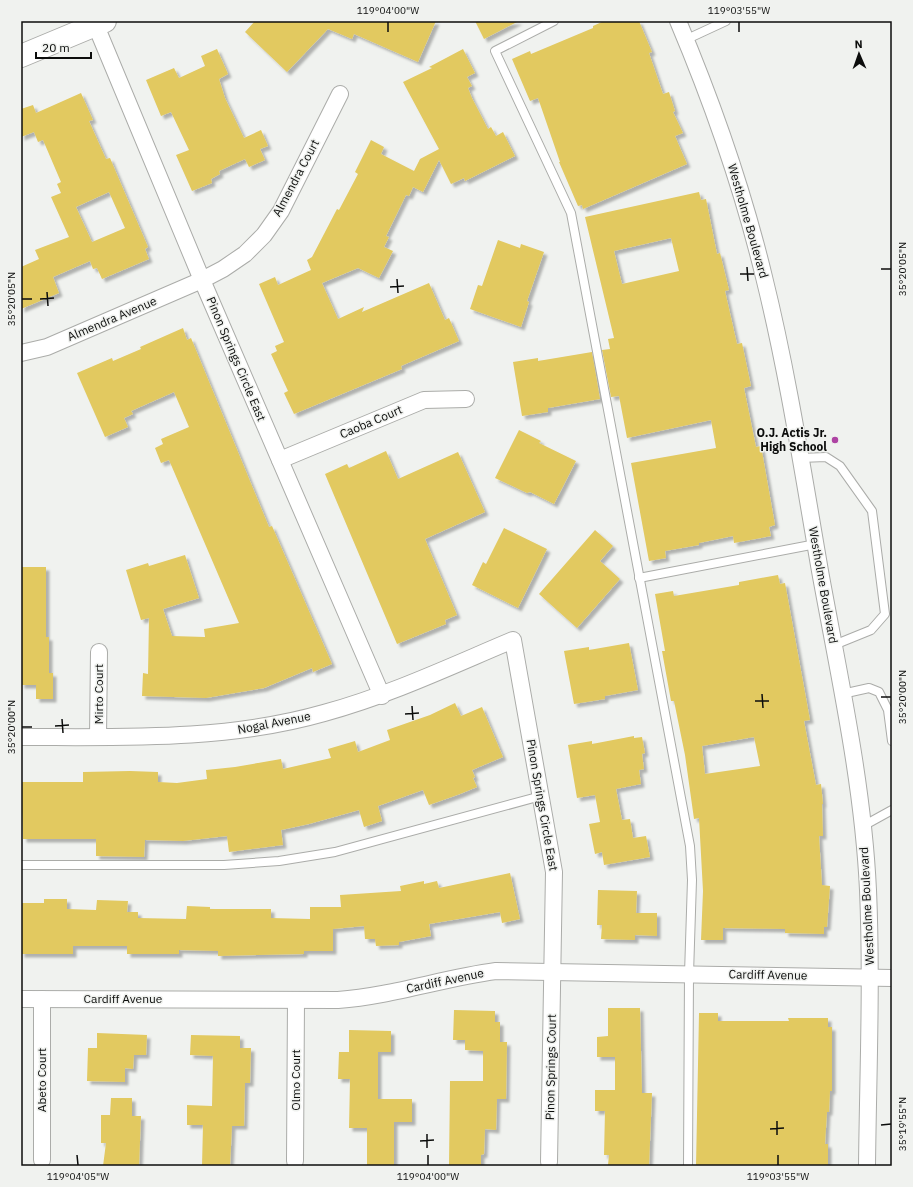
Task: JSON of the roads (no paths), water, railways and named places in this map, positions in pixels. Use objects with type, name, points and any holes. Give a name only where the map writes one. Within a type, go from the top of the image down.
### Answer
[{"type":"main road","points":[[21,56],[98,22]]},
{"type":"street","name":"Westholme Boulevard","points":[[678,21],[712,106],[738,183],[764,275],[783,362],[834,645],[863,826],[868,888],[870,977],[867,1166]]},
{"type":"street","name":"Pinon Springs Circle East","points":[[98,22],[202,280],[382,696]]},
{"type":"street","name":"Almendra Court","points":[[202,280],[223,269],[244,254],[264,235],[281,211],[340,94]]},
{"type":"street","name":"Almendra Avenue","points":[[21,353],[47,347],[202,280]]},
{"type":"street","name":"Caoba Court","points":[[280,460],[424,400],[466,398]]},
{"type":"street","name":"Pinon Springs Circle East","points":[[513,640],[554,872],[553,971]]},
{"type":"street","name":"Nogal Avenue","points":[[21,737],[165,737],[222,733],[275,724],[323,714],[382,696],[513,640]]},
{"type":"street","name":"Mirto Court","points":[[98,737],[99,652]]},
{"type":"street","name":"Cardiff Avenue","points":[[21,999],[296,1000],[362,998],[470,974],[496,970],[892,978]]},
{"type":"street","name":"Pinon Springs Court","points":[[549,1162],[553,971]]},
{"type":"street","name":"Abeto Court","points":[[42,999],[42,1160]]},
{"type":"street","name":"Olmo Court","points":[[295,1161],[296,1000]]},
{"type":"lane","points":[[554,21],[495,51],[571,213],[690,846],[692,880],[689,974],[688,1166]]},
{"type":"lane","points":[[685,40],[726,21]]},
{"type":"lane","points":[[800,458],[826,457],[840,466],[872,511],[885,614],[871,630],[834,645]]},
{"type":"lane","points":[[639,578],[816,544]]},
{"type":"lane","points":[[842,694],[869,688],[879,692],[888,710],[892,741]]},
{"type":"lane","points":[[21,865],[224,864],[279,861],[335,852],[541,796]]},
{"type":"lane","points":[[863,826],[892,810]]},
{"type":"place","name":"O.J. Actis Jr. High School","points":[[835,440]]}]
